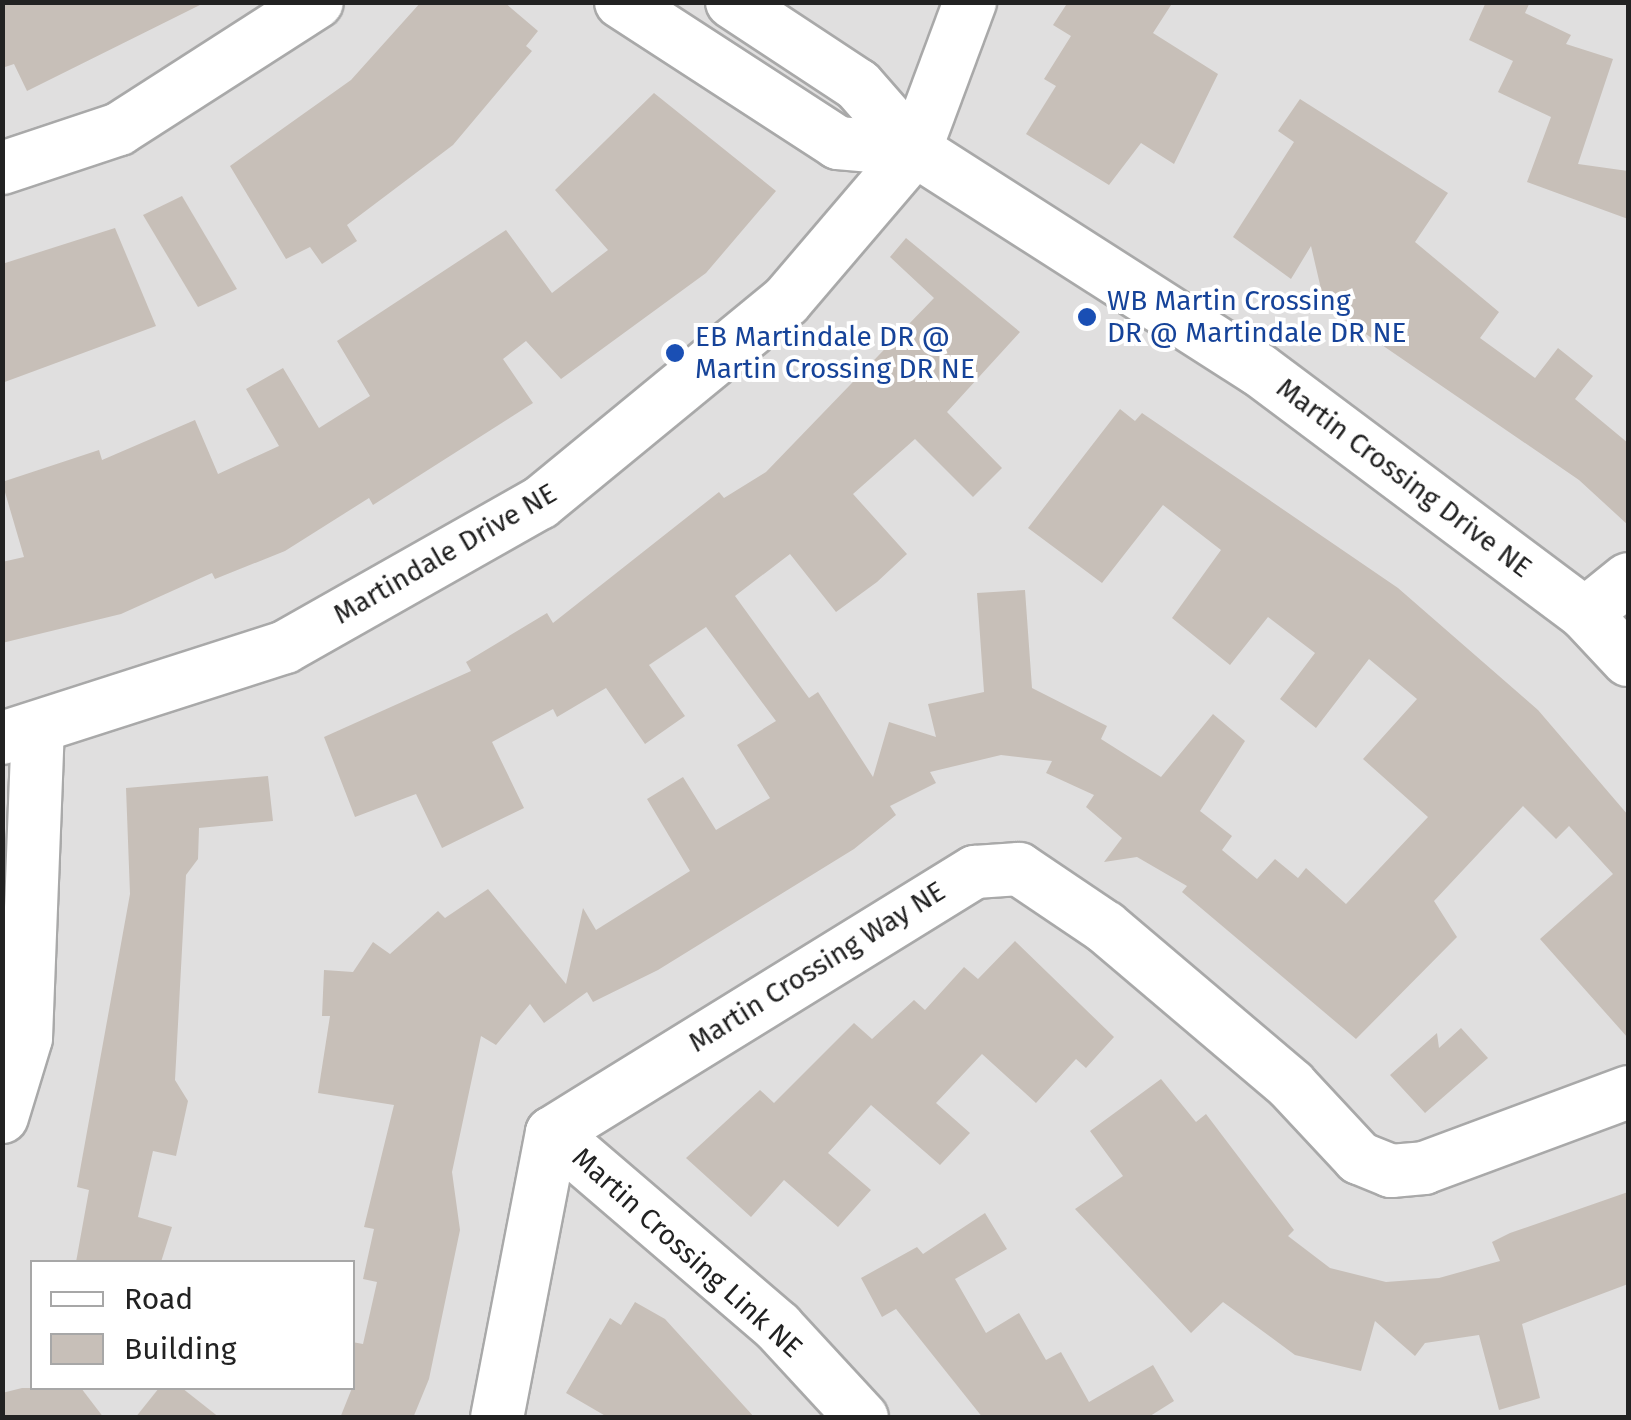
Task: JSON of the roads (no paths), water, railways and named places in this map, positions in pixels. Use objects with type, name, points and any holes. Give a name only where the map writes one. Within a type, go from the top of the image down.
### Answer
[{"type":"street","points":[[2,168],[119,129],[317,2]]},
{"type":"street","name":"Martin Crossing Drive NE","points":[[622,2],[838,143],[915,150]]},
{"type":"street","name":"Martin Crossing Drive NE","points":[[732,2],[858,85],[915,150],[1258,368],[1586,614],[1628,660]]},
{"type":"street","name":"Martindale Drive NE","points":[[20,734],[285,647],[540,503],[786,301],[915,150],[970,2]]},
{"type":"street","points":[[1586,614],[1628,579]]},
{"type":"street","points":[[2,1117],[26,1038],[20,734]]},
{"type":"street","name":"Martin Crossing Way NE","points":[[552,1133],[943,887],[1019,869],[1105,927],[1290,1085],[1359,1158],[1391,1171],[1424,1168],[1628,1092]]},
{"type":"street","points":[[497,1418],[552,1133]]},
{"type":"street","name":"Martin Crossing Link NE","points":[[552,1133],[778,1327],[862,1418]]},
{"type":"place","name":"WB Martin Crossing DR @ Martindale DR NE","points":[[1087,317]]},
{"type":"place","name":"EB Martindale DR @ Martin Crossing DR NE","points":[[675,353]]}]
